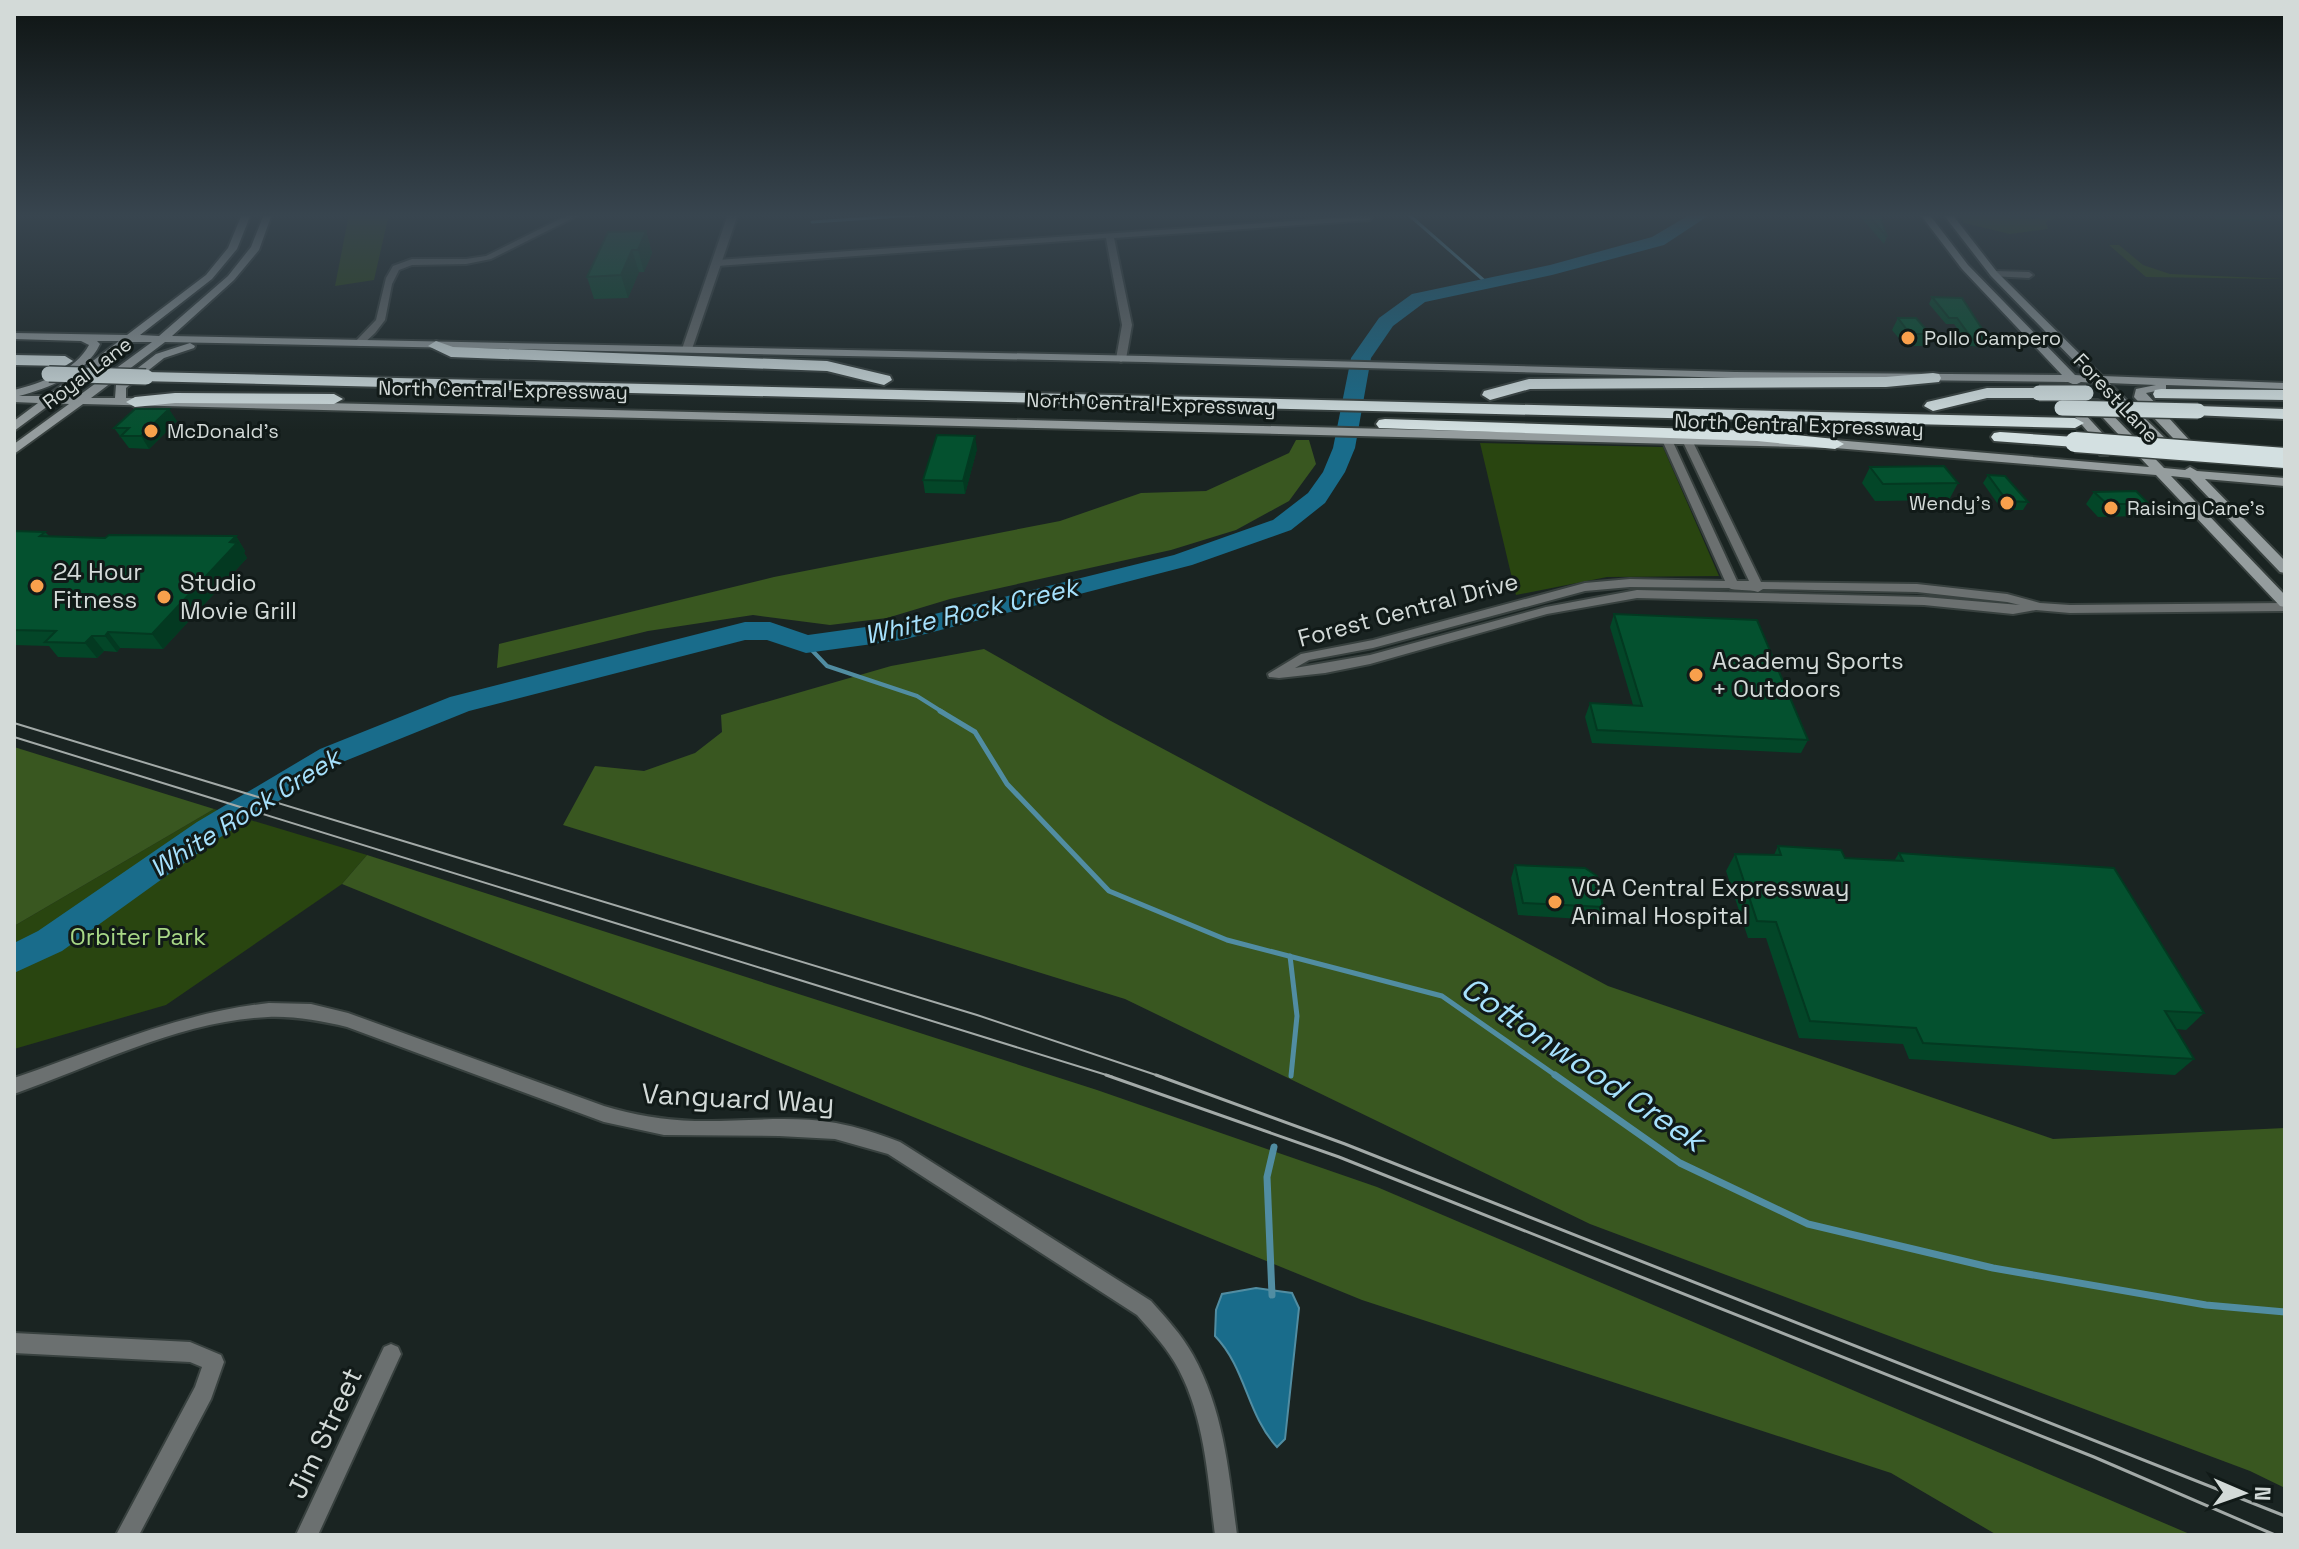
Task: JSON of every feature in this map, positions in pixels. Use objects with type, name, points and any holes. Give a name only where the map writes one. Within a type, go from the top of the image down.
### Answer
[{"type":"highway","points":[[436,346],[451,352],[827,366],[884,380]]},
{"type":"highway","name":"North Central Expressway","points":[[14,360],[884,380],[1438,416],[1490,395],[2062,408],[2285,429]]},
{"type":"highway","name":"North Central Expressway","points":[[14,373],[720,392],[1106,394],[1181,403],[1263,419],[1751,417],[1861,430],[2075,432],[2285,414]]},
{"type":"highway","points":[[1490,395],[1529,384],[1886,382],[1933,378]]},
{"type":"highway","points":[[128,402],[175,398],[674,399],[720,392]]},
{"type":"highway","points":[[1933,406],[1987,393],[2281,392]]},
{"type":"highway","points":[[1438,416],[1757,436],[1835,444]]},
{"type":"highway","points":[[2075,432],[2285,458]]},
{"type":"main road","name":"Royal Lane","points":[[14,427],[197,286]]},
{"type":"main road","name":"Royal Lane","points":[[14,450],[161,340],[220,286]]},
{"type":"main road","name":"Forest Lane","points":[[1984,286],[2285,605]]},
{"type":"main road","points":[[2001,286],[2016,297]]},
{"type":"main road","name":"Forest Lane","points":[[2006,286],[2285,569]]},
{"type":"main road","name":"North Central Expressway","points":[[14,336],[1933,378],[2004,376],[2231,384],[2281,392]]},
{"type":"main road","points":[[14,396],[54,380],[91,353],[95,344],[84,338]]},
{"type":"main road","points":[[128,402],[120,387],[160,356],[211,341]]},
{"type":"main road","points":[[2004,376],[2026,370],[2041,346]]},
{"type":"main road","points":[[2004,376],[2049,386],[2069,403],[2105,446],[2102,456],[2088,464]]},
{"type":"main road","points":[[2231,384],[2146,388],[2140,391],[2140,397],[2207,463],[2234,474],[2285,482]]},
{"type":"main road","name":"North Central Expressway","points":[[14,396],[78,401],[1297,431],[1438,416],[1668,442],[1835,444],[2285,482]]},
{"type":"main road","points":[[2247,529],[2231,500],[2233,487],[2285,482]]},
{"type":"main road","points":[[2188,504],[2235,540],[2285,590]]},
{"type":"street","points":[[358,344],[377,325],[388,286]]},
{"type":"street","points":[[687,349],[709,286]]},
{"type":"street","points":[[1120,286],[1127,325],[1121,359]]},
{"type":"street","points":[[1668,442],[1734,589]]},
{"type":"street","points":[[1688,442],[1759,589]]},
{"type":"street","name":"Forest Central Drive","points":[[1734,589],[1630,583],[1585,587],[1373,644],[1305,657],[1274,674],[1315,671],[1383,657],[1536,612],[1594,598],[1637,594],[1759,589],[2013,610],[2040,607],[2115,610],[2285,605]]},
{"type":"street","points":[[1526,601],[1536,612]]},
{"type":"street","name":"Vanguard Way","points":[[14,1086],[202,1021],[266,1010],[306,1011],[348,1020],[638,1124],[666,1128],[821,1127],[862,1134],[894,1148],[1144,1308],[1165,1328],[1200,1387],[1211,1423],[1226,1535]]},
{"type":"street","points":[[14,1343],[190,1352],[214,1362],[204,1392],[127,1535]]},
{"type":"street","name":"Jim Street","points":[[307,1535],[391,1354]]},
{"type":"green space","points":[[1296,440],[1309,440],[1316,464],[1289,501],[1236,530],[1171,550],[950,599],[887,618],[830,625],[753,615],[648,631],[497,668],[499,644],[774,577],[1060,521],[1141,493],[1206,491],[1289,453]]},
{"type":"green space","points":[[1480,443],[1663,447],[1719,576],[1607,577],[1516,595]]},
{"type":"green space","points":[[984,649],[1109,720],[1608,986],[2053,1139],[2285,1128],[2285,1488],[2250,1471],[1590,1224],[1125,999],[563,825],[595,766],[644,771],[695,753],[722,732],[721,715],[891,666]]},
{"type":"green space","points":[[14,747],[214,809],[14,926]]},
{"type":"green space","name":"Orbiter Park","points":[[214,809],[367,855],[342,884],[166,1005],[14,1049],[14,926]]},
{"type":"green space","points":[[367,855],[1097,1090],[1377,1187],[2192,1535],[1997,1535],[1891,1473],[1362,1300],[342,884]]},
{"type":"water","points":[[1256,1288],[1292,1293],[1299,1308],[1285,1439],[1277,1447],[1259,1421],[1234,1362],[1215,1336],[1216,1310],[1222,1294]]},
{"type":"building","points":[[1932,297],[1962,298],[1990,341],[1973,340],[1957,318],[1949,318]]},
{"type":"building","points":[[1898,318],[1916,318],[1930,334],[1910,334]]},
{"type":"building","points":[[135,409],[169,409],[141,436],[121,436],[129,428],[114,428]]},
{"type":"building","points":[[937,435],[975,436],[963,481],[923,480]]},
{"type":"building","points":[[1944,466],[1958,483],[1883,484],[1870,467]]},
{"type":"building","points":[[1988,475],[2005,476],[2028,502],[2007,501]]},
{"type":"building","points":[[2136,491],[2149,504],[2107,504],[2094,492]]},
{"type":"building","points":[[14,531],[45,532],[40,536],[105,538],[109,535],[236,536],[230,542],[237,543],[152,634],[108,632],[105,636],[92,636],[85,643],[45,642],[56,631],[14,630]]},
{"type":"building","name":"Academy Sports + Outdoors","points":[[1614,614],[1757,620],[1808,740],[1597,730],[1590,703],[1642,706]]},
{"type":"building","points":[[1778,846],[1841,850],[1845,858],[1903,861],[1899,853],[2114,868],[2204,1013],[2165,1011],[2194,1059],[1923,1043],[1916,1028],[1810,1021],[1776,922],[1757,921],[1735,854],[1781,855]]},
{"type":"building","name":"VCA Central Expressway Animal Hospital","points":[[1515,865],[1585,868],[1597,876],[1603,907],[1523,903]]},
{"type":"waterway","name":"White Rock Creek","points":[[14,959],[50,941],[208,830],[330,756],[460,704],[745,631],[770,631],[806,644],[902,631],[1183,560],[1282,525],[1317,498],[1334,472],[1344,448],[1361,358],[1386,322],[1419,298],[1475,286]]},
{"type":"waterway","name":"Cottonwood Creek","points":[[806,644],[827,666],[917,696],[944,713]]},
{"type":"waterway","name":"Cottonwood Creek","points":[[940,711],[975,732],[1007,784],[1109,891],[1227,940],[1290,956]]},
{"type":"waterway","name":"Cottonwood Creek","points":[[1290,956],[1442,996],[1558,1077]]},
{"type":"waterway","points":[[1290,956],[1297,1016],[1291,1076]]},
{"type":"waterway","name":"Cottonwood Creek","points":[[1555,1075],[1680,1163],[1808,1224],[1993,1268],[2206,1305],[2285,1312]]},
{"type":"waterway","points":[[1272,1295],[1267,1177],[1274,1147]]},
{"type":"tram line","points":[[14,723],[977,1015],[1162,1077]]},
{"type":"tram line","points":[[14,737],[1113,1077]]},
{"type":"tram line","points":[[1106,1075],[1339,1157],[2094,1457],[2275,1535]]},
{"type":"tram line","points":[[1156,1075],[1345,1144],[2285,1516]]},
{"type":"place","name":"Pollo Campero","points":[[1908,338]]},
{"type":"place","name":"McDonald's","points":[[151,431]]},
{"type":"place","name":"Wendy's","points":[[2007,503]]},
{"type":"place","name":"Raising Cane's","points":[[2111,508]]},
{"type":"place","name":"24 Hour Fitness","points":[[37,586]]},
{"type":"place","name":"Studio Movie Grill","points":[[164,597]]},
{"type":"place","name":"Academy Sports + Outdoors","points":[[1696,675]]},
{"type":"place","name":"VCA Central Expressway Animal Hospital","points":[[1555,902]]}]
